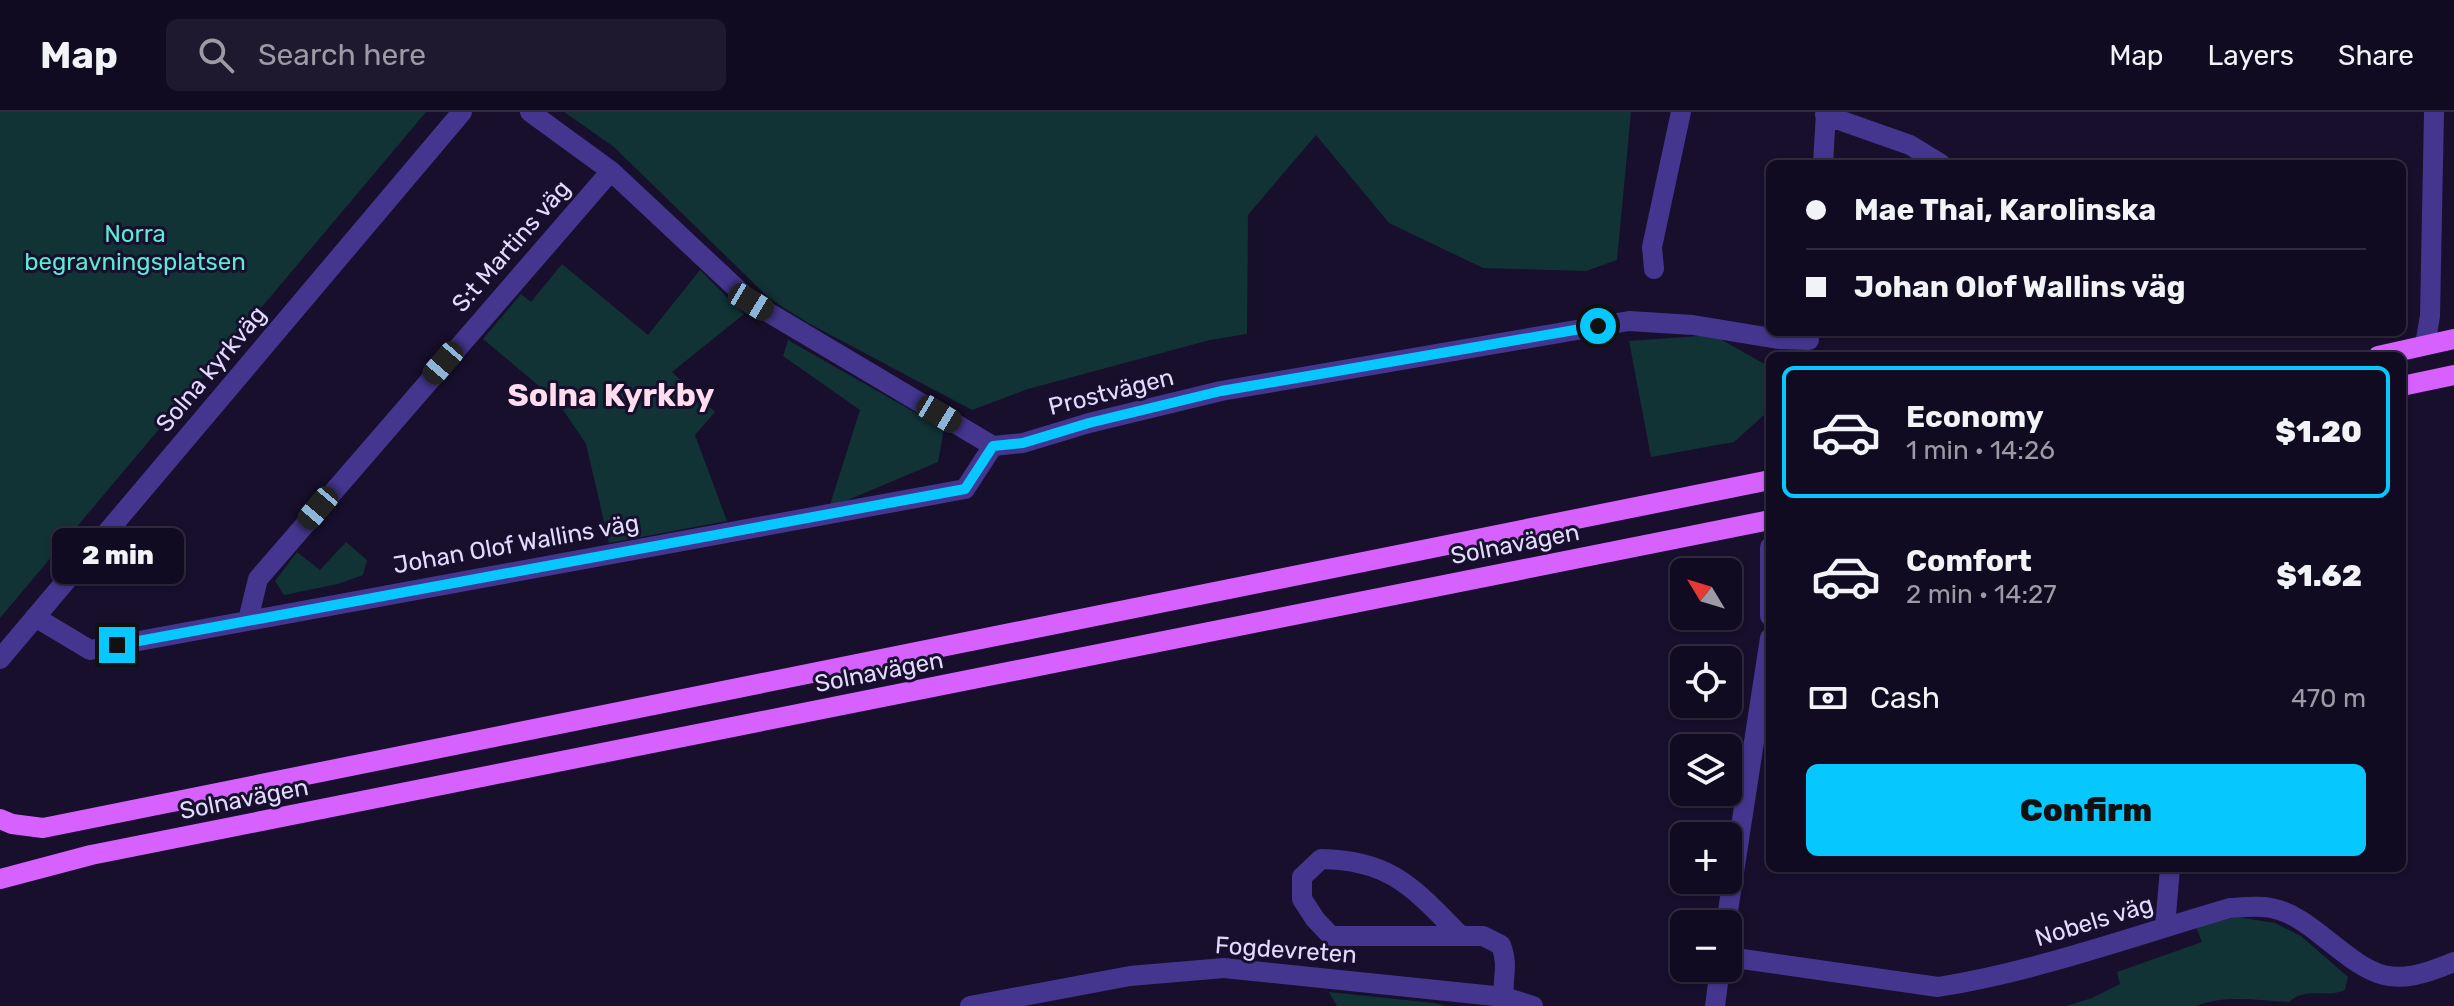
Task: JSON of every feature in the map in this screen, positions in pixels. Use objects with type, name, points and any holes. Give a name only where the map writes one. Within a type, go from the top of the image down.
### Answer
[{"type":"main road","points":[[2395,352],[2454,339]]},
{"type":"main road","points":[[2425,345],[2431,380]]},
{"type":"main road","points":[[2406,385],[2454,375]]},
{"type":"main road","name":"Solnavägen","points":[[0,819],[12,824],[43,828],[1766,481]]},
{"type":"main road","name":"Solnavägen","points":[[0,879],[91,855],[1766,521]]},
{"type":"street","name":"Solna kyrkväg","points":[[0,659],[462,112]]},
{"type":"street","points":[[530,112],[611,171],[751,302],[993,446]]},
{"type":"street","points":[[1654,269],[1652,247],[1681,112]]},
{"type":"street","points":[[2425,345],[2430,316],[2434,112]]},
{"type":"street","points":[[1823,160],[1826,114],[1910,145],[1934,160]]},
{"type":"street","name":"S:t Martins väg","points":[[248,620],[258,579],[611,171]]},
{"type":"street","name":"Prostvägen","points":[[993,446],[1023,443],[1089,423],[1221,391],[1629,321],[1693,325],[1808,343]]},
{"type":"street","name":"Johan Olof Wallins väg","points":[[35,617],[47,627],[90,650],[965,489],[993,446]]},
{"type":"street","points":[[1728,910],[1766,664]]},
{"type":"street","name":"Fogdevreten","points":[[1461,936],[1414,889],[1383,869],[1344,859],[1321,859],[1302,877],[1302,899],[1331,936],[1461,936],[1483,936],[1501,945],[1507,962],[1504,997]]},
{"type":"street","points":[[2165,927],[2170,872]]},
{"type":"street","name":"Nobels väg","points":[[1742,959],[1938,987],[1973,982],[2086,952],[2230,908],[2266,908],[2278,909],[2303,921],[2374,974],[2411,978],[2454,962]]},
{"type":"street","name":"Fogdevreten","points":[[970,1006],[1130,976],[1224,968],[1504,997],[1533,1006]]},
{"type":"street","points":[[1715,1006],[1718,982]]},
{"type":"green space","name":"Norra begravningsplatsen","points":[[0,112],[426,112],[0,618]]},
{"type":"green space","points":[[564,112],[1631,112],[1617,260],[1586,271],[1483,268],[1389,223],[1316,135],[1248,215],[1247,334],[1210,340],[1028,389],[972,410],[810,324],[770,299],[614,147]]},
{"type":"green space","points":[[562,264],[648,335],[700,270],[744,314],[672,372],[715,412],[695,435],[727,521],[609,543],[586,444],[557,401],[483,339],[521,294],[531,302]]},
{"type":"green space","points":[[1713,335],[1766,365],[1764,415],[1734,442],[1651,457],[1629,341]]},
{"type":"green space","points":[[788,340],[944,429],[938,462],[829,508],[860,410],[783,356]]},
{"type":"green space","points":[[346,542],[367,560],[363,575],[338,584],[284,595],[275,581],[297,552],[320,570]]},
{"type":"green space","points":[[2237,917],[2275,923],[2301,936],[2348,977],[2345,990],[2303,995],[2289,1002],[2231,999],[2197,1006],[2066,1006],[2092,998],[2120,984],[2117,972],[2202,942],[2196,927]]},
{"type":"green space","points":[[1329,992],[1434,1003],[1447,1006],[1337,1006]]},
{"type":"district","name":"Solna Kyrkby","points":[[611,395]]},
{"type":"route","points":[[117,645],[965,489],[993,446],[1023,443],[1089,423],[1221,391],[1598,326]]}]
